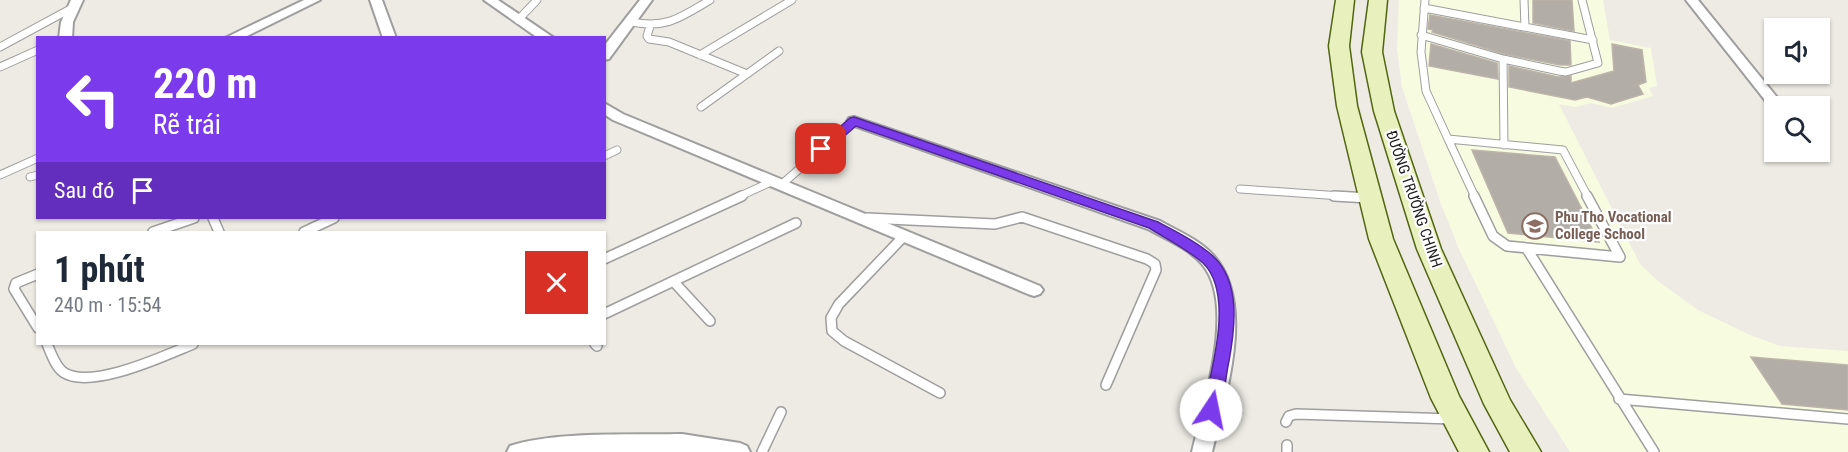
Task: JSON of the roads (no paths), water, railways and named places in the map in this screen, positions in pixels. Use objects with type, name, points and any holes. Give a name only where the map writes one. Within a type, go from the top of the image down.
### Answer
[{"type":"main road","points":[[1345,0],[1339,46],[1347,106],[1381,239],[1456,419],[1474,452]]},
{"type":"main road","name":"ĐƯỜNG TRƯỜNG CHINH","points":[[1378,0],[1372,52],[1384,111],[1429,249],[1498,404],[1527,452]]},
{"type":"street","points":[[235,36],[314,0]]},
{"type":"street","points":[[376,0],[389,36]]},
{"type":"street","points":[[490,0],[518,21],[544,36]]},
{"type":"street","points":[[606,54],[632,22],[646,0]]},
{"type":"street","points":[[1692,0],[1769,96]]},
{"type":"street","points":[[65,36],[67,22],[75,4]]},
{"type":"street","points":[[606,108],[618,117],[1034,290]]},
{"type":"street","points":[[854,121],[1154,225],[1188,245],[1209,261],[1219,276],[1226,301],[1226,339],[1202,452]]},
{"type":"street","points":[[517,452],[561,446],[682,442],[740,452]]},
{"type":"lane","points":[[518,21],[537,0]]},
{"type":"lane","points":[[632,22],[651,26],[671,23],[710,0]]},
{"type":"lane","points":[[700,55],[792,0]]},
{"type":"lane","points":[[1524,0],[1525,27]]},
{"type":"lane","points":[[1421,36],[1503,59],[1566,72],[1598,63],[1582,0]]},
{"type":"lane","points":[[0,47],[75,4]]},
{"type":"lane","points":[[1447,139],[1563,150],[1620,257],[1507,246],[1493,236],[1447,139],[1426,91],[1421,52],[1425,4],[1593,40]]},
{"type":"lane","points":[[651,26],[647,36],[649,39],[669,42],[747,74]]},
{"type":"lane","points":[[0,67],[36,51]]},
{"type":"lane","points":[[701,107],[779,51]]},
{"type":"lane","points":[[1503,59],[1504,145]]},
{"type":"lane","points":[[606,258],[777,183],[854,121]]},
{"type":"lane","points":[[606,155],[616,150]]},
{"type":"lane","points":[[0,175],[36,159]]},
{"type":"lane","points":[[1240,189],[1370,198]]},
{"type":"lane","points":[[860,218],[995,224],[1022,217],[1147,259],[1155,264],[1156,270],[1106,385]]},
{"type":"lane","points":[[156,231],[191,219]]},
{"type":"lane","points":[[306,231],[332,219]]},
{"type":"lane","points":[[606,313],[796,223]]},
{"type":"lane","points":[[904,236],[839,304],[831,318],[832,331],[844,341],[940,393]]},
{"type":"lane","points":[[1527,249],[1654,452]]},
{"type":"lane","points":[[36,275],[16,283],[14,289],[36,325]]},
{"type":"lane","points":[[674,282],[710,321]]},
{"type":"lane","points":[[48,345],[63,372],[74,377],[119,373],[190,345]]},
{"type":"lane","points":[[1619,399],[1848,419]]},
{"type":"lane","points":[[762,452],[781,412]]},
{"type":"lane","points":[[1286,422],[1289,416],[1296,414],[1456,419]]},
{"type":"place","name":"Phu Tho Vocational College School","points":[[1535,226]]}]
